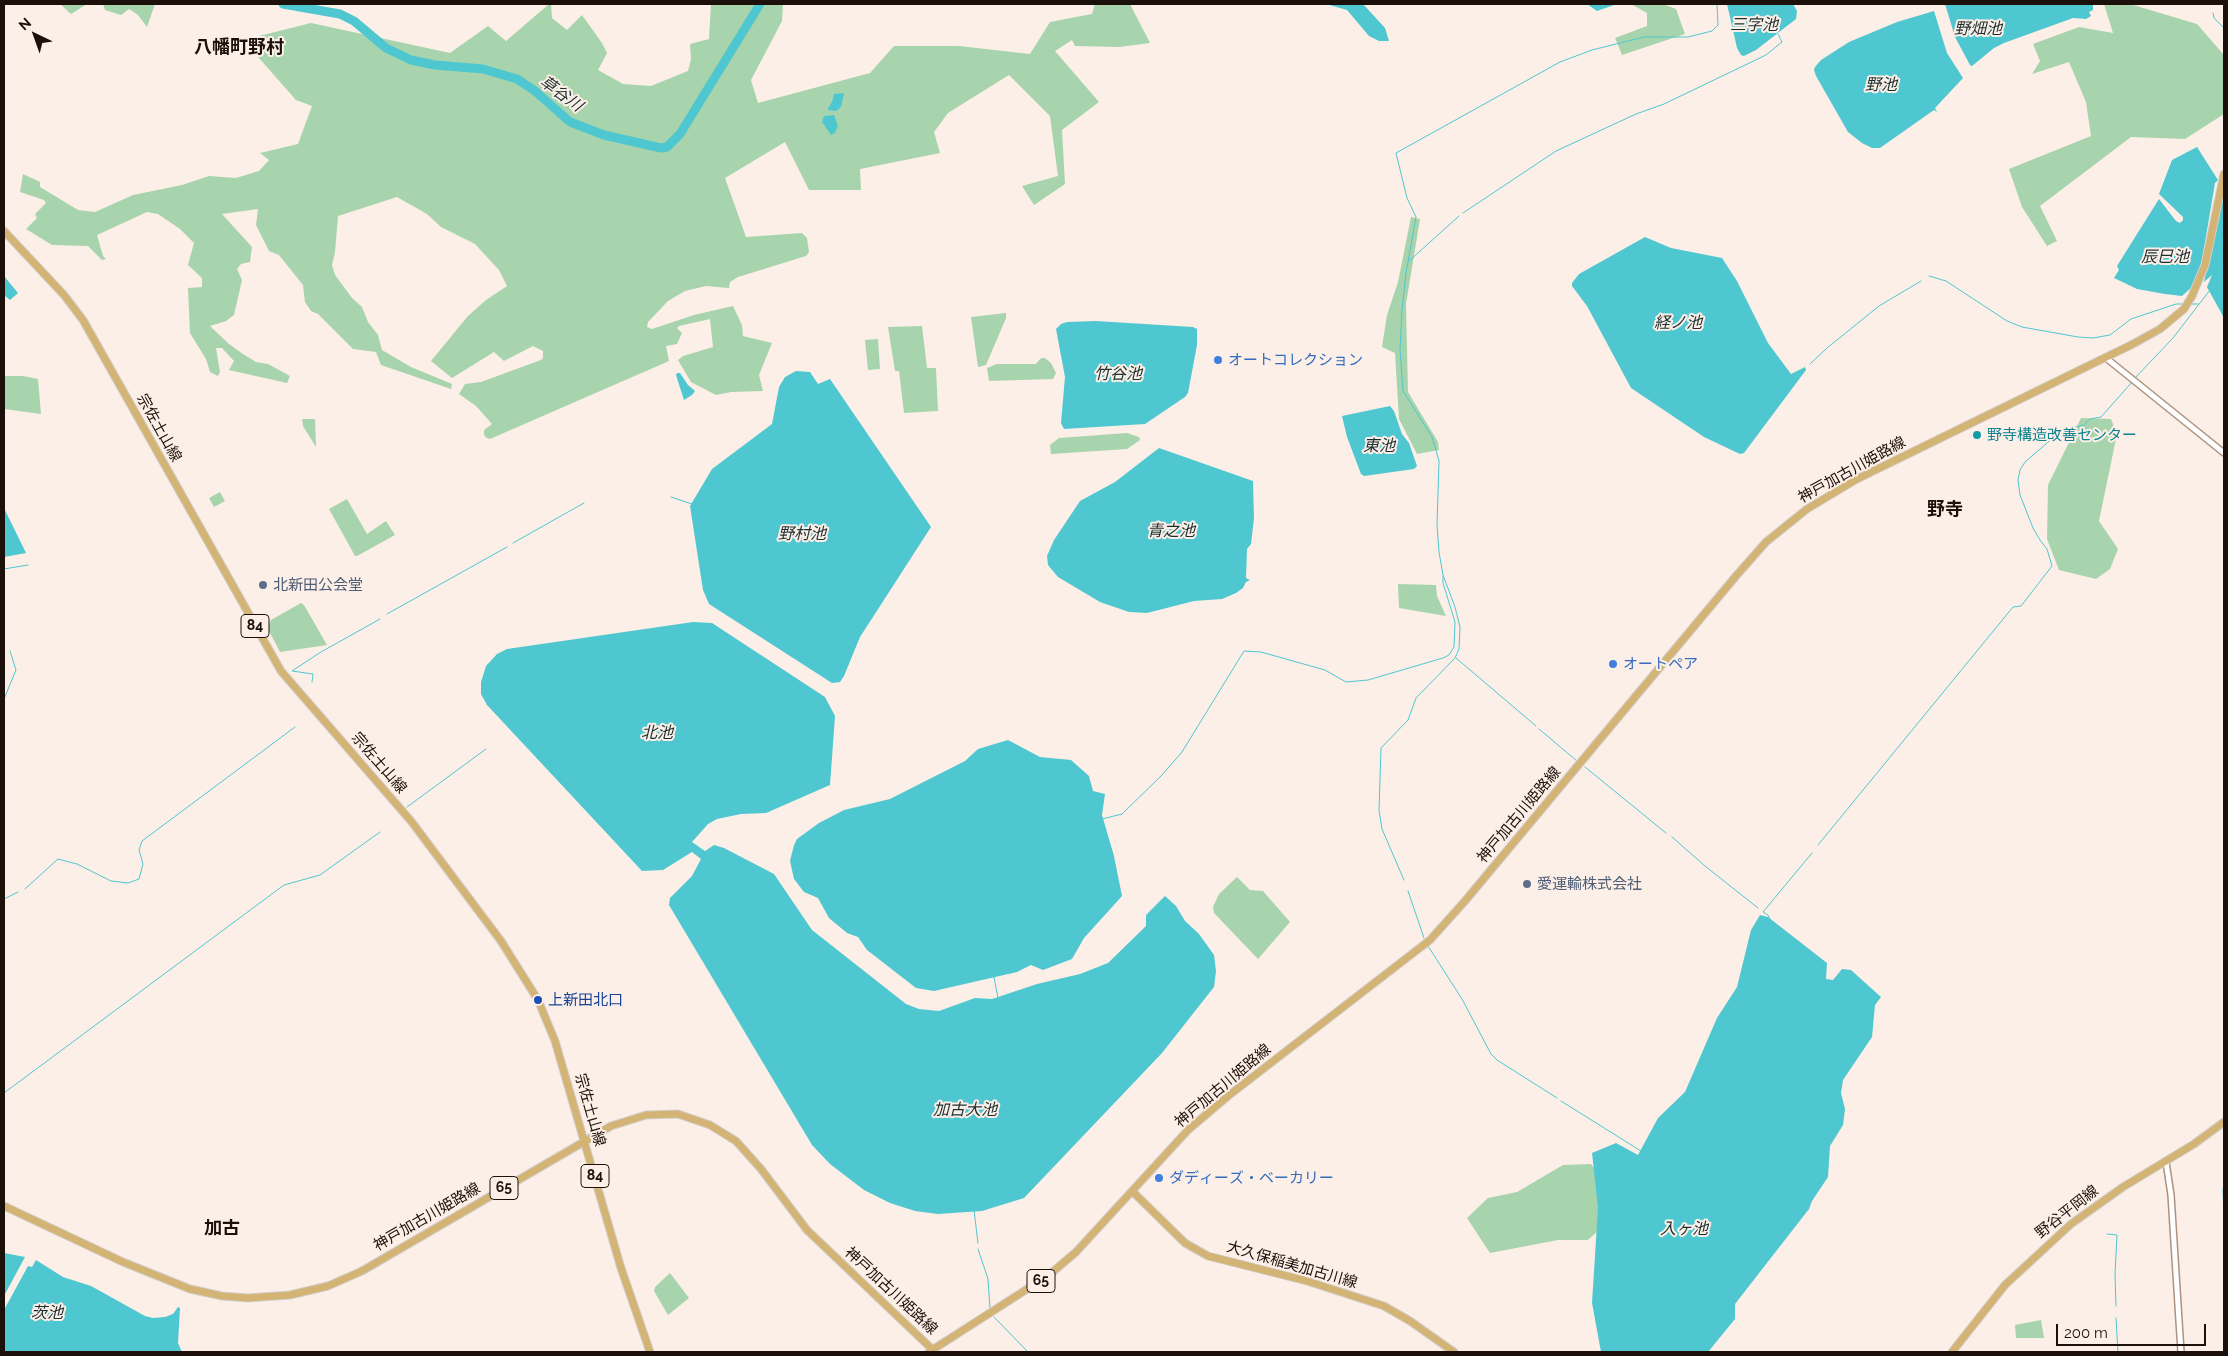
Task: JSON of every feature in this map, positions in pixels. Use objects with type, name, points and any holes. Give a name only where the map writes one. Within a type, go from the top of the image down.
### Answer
[{"type":"main road","name":"神戸加古川姫路線","points":[[4,1206],[123,1262],[200,1292],[248,1298],[290,1295],[328,1286],[362,1271],[611,1126],[631,1118],[660,1113],[678,1114],[695,1119],[724,1132],[736,1140],[750,1154],[807,1230],[933,1351],[1049,1275],[1076,1252],[1188,1130],[1228,1096],[1430,940],[1465,902],[1766,542],[1807,509],[1857,479],[2106,358],[2160,329],[2184,309],[2192,296],[2205,265],[2224,174]]},
{"type":"main road","name":"宗佐土山線","points":[[4,231],[51,280],[83,320],[281,670],[411,821],[501,941],[531,988],[549,1023],[625,1281],[650,1352]]},
{"type":"main road","name":"野谷平岡線","points":[[1952,1352],[2005,1285],[2049,1243],[2083,1215],[2224,1122]]},
{"type":"main road","name":"大久保稲美加古川線","points":[[1132,1192],[1185,1244],[1208,1256],[1299,1279],[1384,1306],[1410,1321],[1454,1352]]},
{"type":"street","points":[[2106,358],[2224,453]]},
{"type":"street","points":[[2166,1162],[2171,1195],[2181,1352]]},
{"type":"green space","points":[[60,4],[87,4],[71,14]]},
{"type":"green space","points":[[103,4],[155,4],[147,27],[138,15],[129,9],[121,15],[105,10]]},
{"type":"green space","points":[[551,4],[552,18],[567,30],[582,15],[607,53],[598,70],[623,84],[651,86],[688,71],[691,59],[690,44],[709,39],[711,4],[783,4],[782,21],[751,80],[758,103],[870,73],[894,46],[959,46],[1030,54],[1050,22],[1092,14],[1095,4],[1130,4],[1150,43],[1119,47],[1075,46],[1072,40],[1055,51],[1099,102],[1062,130],[1065,184],[1034,205],[1022,186],[1058,176],[1050,116],[1009,75],[948,113],[934,132],[940,153],[860,169],[861,190],[809,190],[785,142],[725,178],[746,237],[802,233],[807,238],[809,252],[806,256],[738,277],[730,282],[729,288],[706,286],[685,291],[668,301],[648,322],[647,327],[652,329],[694,315],[733,306],[742,325],[743,336],[772,343],[759,375],[763,391],[731,392],[716,395],[691,382],[678,360],[683,356],[713,347],[710,319],[677,328],[682,333],[677,344],[666,346],[669,361],[490,439],[485,437],[484,430],[492,424],[476,406],[459,394],[465,384],[481,382],[541,360],[543,358],[543,351],[533,346],[504,361],[494,352],[452,378],[431,361],[468,316],[486,300],[507,286],[499,270],[475,244],[441,227],[427,214],[397,197],[338,216],[332,265],[335,275],[352,298],[362,307],[368,322],[378,335],[382,350],[411,367],[452,384],[451,389],[381,365],[376,352],[353,349],[318,314],[311,311],[305,302],[303,285],[279,255],[269,251],[256,225],[258,209],[222,214],[252,247],[250,262],[241,264],[237,269],[242,280],[234,315],[226,321],[210,326],[243,354],[256,362],[268,364],[290,376],[287,383],[229,370],[234,361],[222,348],[216,348],[220,372],[218,376],[210,372],[206,359],[190,333],[188,288],[202,287],[202,278],[188,265],[194,243],[180,229],[158,214],[147,212],[97,235],[103,256],[106,259],[102,260],[88,246],[52,245],[26,229],[37,218],[35,214],[46,203],[44,200],[20,192],[23,174],[40,182],[40,187],[78,210],[95,212],[133,195],[182,185],[209,176],[236,178],[259,171],[269,160],[260,153],[298,144],[312,106],[296,100],[243,40],[311,23],[450,53],[488,26],[506,41]]},
{"type":"green space","points":[[1631,4],[1663,4],[1676,9],[1685,34],[1622,55],[1615,38],[1647,26],[1647,13]]},
{"type":"green space","points":[[2104,4],[2130,4],[2197,24],[2224,55],[2224,114],[2185,139],[2131,137],[2040,206],[2057,241],[2047,246],[2022,207],[2009,169],[2091,136],[2086,102],[2069,62],[2032,74],[2040,61],[2033,44],[2079,27],[2113,33]]},
{"type":"green space","points":[[1411,217],[1420,219],[1406,304],[1408,392],[1438,442],[1439,450],[1417,454],[1399,419],[1395,353],[1382,347],[1387,315],[1398,282]]},
{"type":"green space","points":[[1006,313],[1006,318],[986,365],[978,367],[971,317]]},
{"type":"green space","points":[[922,326],[927,368],[936,368],[938,411],[904,413],[899,371],[895,371],[888,327]]},
{"type":"green space","points":[[878,339],[880,369],[868,370],[865,340]]},
{"type":"green space","points":[[1041,358],[1045,358],[1051,363],[1056,373],[1053,379],[989,381],[987,368],[997,364],[1036,364]]},
{"type":"green space","points":[[4,376],[23,376],[38,379],[41,414],[4,409]]},
{"type":"green space","points":[[2081,418],[2111,419],[2117,434],[2099,521],[2118,549],[2110,569],[2096,579],[2059,570],[2047,539],[2048,485]]},
{"type":"green space","points":[[302,419],[315,419],[316,447],[303,426]]},
{"type":"green space","points":[[1127,433],[1139,437],[1140,440],[1127,449],[1051,454],[1050,445],[1059,438]]},
{"type":"green space","points":[[220,492],[225,501],[214,507],[209,498]]},
{"type":"green space","points":[[347,499],[367,534],[386,521],[395,535],[355,556],[329,509]]},
{"type":"green space","points":[[1398,584],[1436,585],[1437,596],[1446,616],[1399,608]]},
{"type":"green space","points":[[301,603],[327,645],[280,652],[268,629],[271,620]]},
{"type":"green space","points":[[1237,877],[1250,890],[1263,891],[1290,922],[1258,959],[1214,913],[1213,907],[1219,894]]},
{"type":"green space","points":[[1591,1164],[1608,1187],[1601,1228],[1588,1240],[1558,1240],[1490,1253],[1467,1218],[1488,1198],[1517,1192],[1563,1165]]},
{"type":"green space","points":[[670,1273],[689,1298],[668,1315],[654,1291],[655,1287]]},
{"type":"green space","points":[[2041,1320],[2044,1338],[2016,1338],[2015,1325]]},
{"type":"water","points":[[1326,4],[1363,4],[1385,28],[1389,41],[1379,41],[1369,36],[1347,10]]},
{"type":"water","points":[[1587,4],[1617,4],[1597,11]]},
{"type":"water","name":"三字池","points":[[1727,4],[1793,4],[1797,11],[1796,19],[1756,50],[1744,56],[1741,55],[1737,48]]},
{"type":"water","name":"野畑池","points":[[1945,4],[2093,4],[2093,10],[2089,12],[2091,16],[2086,19],[2073,18],[2004,43],[1994,48],[1972,66],[1955,37]]},
{"type":"water","name":"野池","points":[[1934,11],[1947,53],[1963,78],[1935,108],[1937,112],[1934,110],[1880,148],[1872,148],[1848,132],[1816,76],[1815,67],[1821,60],[1849,42],[1897,22]]},
{"type":"water","points":[[844,93],[841,107],[836,111],[828,110],[834,94]]},
{"type":"water","points":[[834,115],[838,126],[835,133],[831,135],[822,122],[824,116]]},
{"type":"water","name":"辰巳池","points":[[2197,147],[2218,180],[2215,183],[2201,266],[2191,288],[2182,296],[2165,294],[2137,289],[2114,278],[2119,270],[2117,266],[2159,199],[2176,221],[2180,223],[2183,220],[2183,217],[2159,194],[2172,160]]},
{"type":"water","points":[[2224,187],[2224,318],[2207,287],[2212,275],[2204,282]]},
{"type":"water","name":"経ノ池","points":[[1645,237],[1671,248],[1722,258],[1737,281],[1768,343],[1791,374],[1805,367],[1806,370],[1744,453],[1740,454],[1704,437],[1631,388],[1587,306],[1572,286],[1572,283],[1579,274]]},
{"type":"water","points":[[4,276],[18,293],[10,300],[4,295]]},
{"type":"water","name":"竹谷池","points":[[1096,321],[1193,327],[1197,329],[1197,345],[1188,393],[1185,397],[1145,424],[1064,429],[1061,423],[1065,377],[1056,329],[1061,324],[1067,322]]},
{"type":"water","name":"野村池","points":[[796,371],[810,372],[818,384],[830,379],[931,527],[860,637],[840,682],[832,683],[709,604],[703,590],[690,506],[712,469],[772,424],[779,387],[785,377]]},
{"type":"water","points":[[680,373],[688,385],[695,391],[684,400],[676,375]]},
{"type":"water","name":"東池","points":[[1390,406],[1394,411],[1402,434],[1409,443],[1417,466],[1414,469],[1364,476],[1361,474],[1347,437],[1342,416]]},
{"type":"water","name":"青之池","points":[[1159,448],[1253,481],[1254,518],[1251,544],[1247,549],[1246,578],[1250,580],[1236,593],[1222,599],[1194,601],[1147,613],[1129,612],[1100,602],[1058,577],[1048,565],[1047,556],[1054,540],[1080,501],[1115,482]]},
{"type":"water","points":[[4,508],[26,553],[4,557]]},
{"type":"water","name":"加古大池","points":[[693,622],[712,623],[825,697],[835,716],[830,785],[766,813],[741,814],[717,819],[708,824],[692,842],[705,851],[714,845],[724,848],[774,874],[812,930],[906,1004],[919,1009],[939,1011],[975,998],[992,999],[1037,984],[1080,974],[1108,963],[1146,926],[1146,915],[1165,896],[1176,906],[1185,921],[1199,934],[1214,955],[1216,971],[1214,987],[1162,1053],[1024,1198],[982,1211],[938,1214],[915,1211],[890,1203],[864,1190],[830,1164],[812,1145],[669,905],[670,898],[692,876],[701,859],[692,852],[663,870],[642,871],[487,705],[481,694],[481,682],[486,666],[497,654],[507,649]]},
{"type":"water","points":[[1008,740],[1040,757],[1071,760],[1089,776],[1093,791],[1105,794],[1102,815],[1114,856],[1122,896],[1084,938],[1072,959],[1043,970],[1031,965],[1017,972],[934,991],[916,988],[867,950],[858,937],[847,933],[829,918],[818,898],[804,892],[794,879],[790,861],[794,845],[797,839],[819,823],[844,810],[890,799],[965,761],[978,749]]},
{"type":"water","name":"入ヶ池","points":[[1760,915],[1768,917],[1827,963],[1826,979],[1833,980],[1842,969],[1851,970],[1881,997],[1875,1005],[1872,1037],[1843,1080],[1841,1093],[1845,1109],[1843,1125],[1830,1146],[1828,1177],[1812,1201],[1809,1209],[1735,1304],[1735,1319],[1708,1352],[1601,1352],[1592,1303],[1598,1208],[1592,1153],[1616,1143],[1638,1155],[1658,1118],[1685,1092],[1717,1018],[1737,987],[1751,930]]},
{"type":"water","points":[[4,1253],[25,1257],[4,1296]]},
{"type":"water","name":"茨池","points":[[36,1260],[63,1277],[91,1286],[145,1316],[153,1318],[165,1317],[173,1314],[178,1307],[180,1308],[178,1343],[182,1352],[4,1352],[4,1310],[28,1266],[32,1267]]},
{"type":"waterway","name":"草谷川","points":[[283,4],[340,14],[354,21],[386,48],[411,60],[435,65],[483,69],[517,79],[535,91],[570,122],[604,135],[661,148],[667,147],[680,134],[760,4]]},
{"type":"waterway","points":[[1404,880],[1382,829],[1379,810],[1381,748],[1408,720],[1416,698],[1455,658],[1459,649],[1460,627],[1443,575],[1439,552],[1437,525],[1439,461],[1432,437],[1403,391],[1400,349],[1402,310],[1406,273],[1416,217],[1407,198],[1396,153],[1560,62],[1592,50],[1644,37],[1688,37],[1712,31],[1718,25],[1717,4]]},
{"type":"waterway","points":[[2213,13],[2214,18],[2224,28]]},
{"type":"waterway","points":[[1463,213],[1556,151],[1636,114],[1664,104],[1766,55],[1782,42],[1778,34]]},
{"type":"waterway","points":[[1409,261],[1459,216]]},
{"type":"waterway","points":[[1929,276],[1946,281],[2007,321],[2022,327],[2078,337],[2093,338],[2110,335],[2131,319],[2176,304],[2183,304]]},
{"type":"waterway","points":[[1810,364],[1879,306],[1921,281]]},
{"type":"waterway","points":[[2135,378],[2173,338],[2210,290]]},
{"type":"waterway","points":[[2190,304],[2198,304]]},
{"type":"waterway","points":[[1818,845],[2013,607],[2021,606],[2052,566],[2047,549],[2033,528],[2020,495],[2018,480],[2020,470],[2025,462],[2054,437],[2072,428],[2084,425],[2090,419],[2101,417],[2133,381]]},
{"type":"waterway","points":[[671,497],[692,504]]},
{"type":"waterway","points":[[513,543],[584,503]]},
{"type":"waterway","points":[[387,614],[507,547]]},
{"type":"waterway","points":[[4,569],[28,565]]},
{"type":"waterway","points":[[1102,819],[1122,814],[1161,776],[1182,752],[1244,651],[1261,652],[1325,670],[1346,682],[1368,680],[1449,655],[1454,647],[1455,622],[1443,583],[1443,576]]},
{"type":"waterway","points":[[312,682],[313,674],[292,671],[321,652],[380,619]]},
{"type":"waterway","points":[[4,699],[16,670],[10,651]]},
{"type":"waterway","points":[[1456,658],[1536,726]]},
{"type":"waterway","points":[[25,889],[58,859],[77,864],[111,881],[128,883],[139,879],[143,864],[139,850],[142,841],[295,727]]},
{"type":"waterway","points":[[1539,729],[1577,761]]},
{"type":"waterway","points":[[407,807],[486,749]]},
{"type":"waterway","points":[[1585,767],[1666,833]]},
{"type":"waterway","points":[[4,1093],[284,885],[320,875],[380,832]]},
{"type":"waterway","points":[[1672,837],[1758,908]]},
{"type":"waterway","points":[[1771,921],[1768,915],[1763,912],[1812,853]]},
{"type":"waterway","points":[[1408,891],[1424,938]]},
{"type":"waterway","points":[[4,899],[18,892]]},
{"type":"waterway","points":[[1428,946],[1462,999],[1491,1054],[1497,1060],[1557,1098]]},
{"type":"waterway","points":[[994,977],[998,998]]},
{"type":"waterway","points":[[1561,1101],[1641,1151]]},
{"type":"waterway","points":[[2223,1189],[2224,1216]]},
{"type":"waterway","points":[[974,1210],[978,1243]]},
{"type":"waterway","points":[[2107,1234],[2117,1235],[2116,1306]]},
{"type":"waterway","points":[[978,1249],[988,1279],[990,1308]]},
{"type":"waterway","points":[[994,1317],[1028,1352]]},
{"type":"waterway","points":[[2116,1318],[2118,1352]]},
{"type":"place","name":"オートコレクション","points":[[1218,360]]},
{"type":"place","name":"野寺構造改善センター","points":[[1977,435]]},
{"type":"place","name":"北新田公会堂","points":[[263,585]]},
{"type":"place","name":"オートペア","points":[[1613,664]]},
{"type":"place","name":"愛運輸株式会社","points":[[1527,884]]},
{"type":"place","name":"上新田北口","points":[[538,1000]]},
{"type":"place","name":"ダディーズ・ベーカリー","points":[[1159,1178]]},
{"type":"district","name":"八幡町野村","points":[[239,48]]},
{"type":"district","name":"野寺","points":[[1945,510]]},
{"type":"district","name":"加古","points":[[222,1229]]},
{"type":"water label","name":"北池","points":[[657,733]]}]
